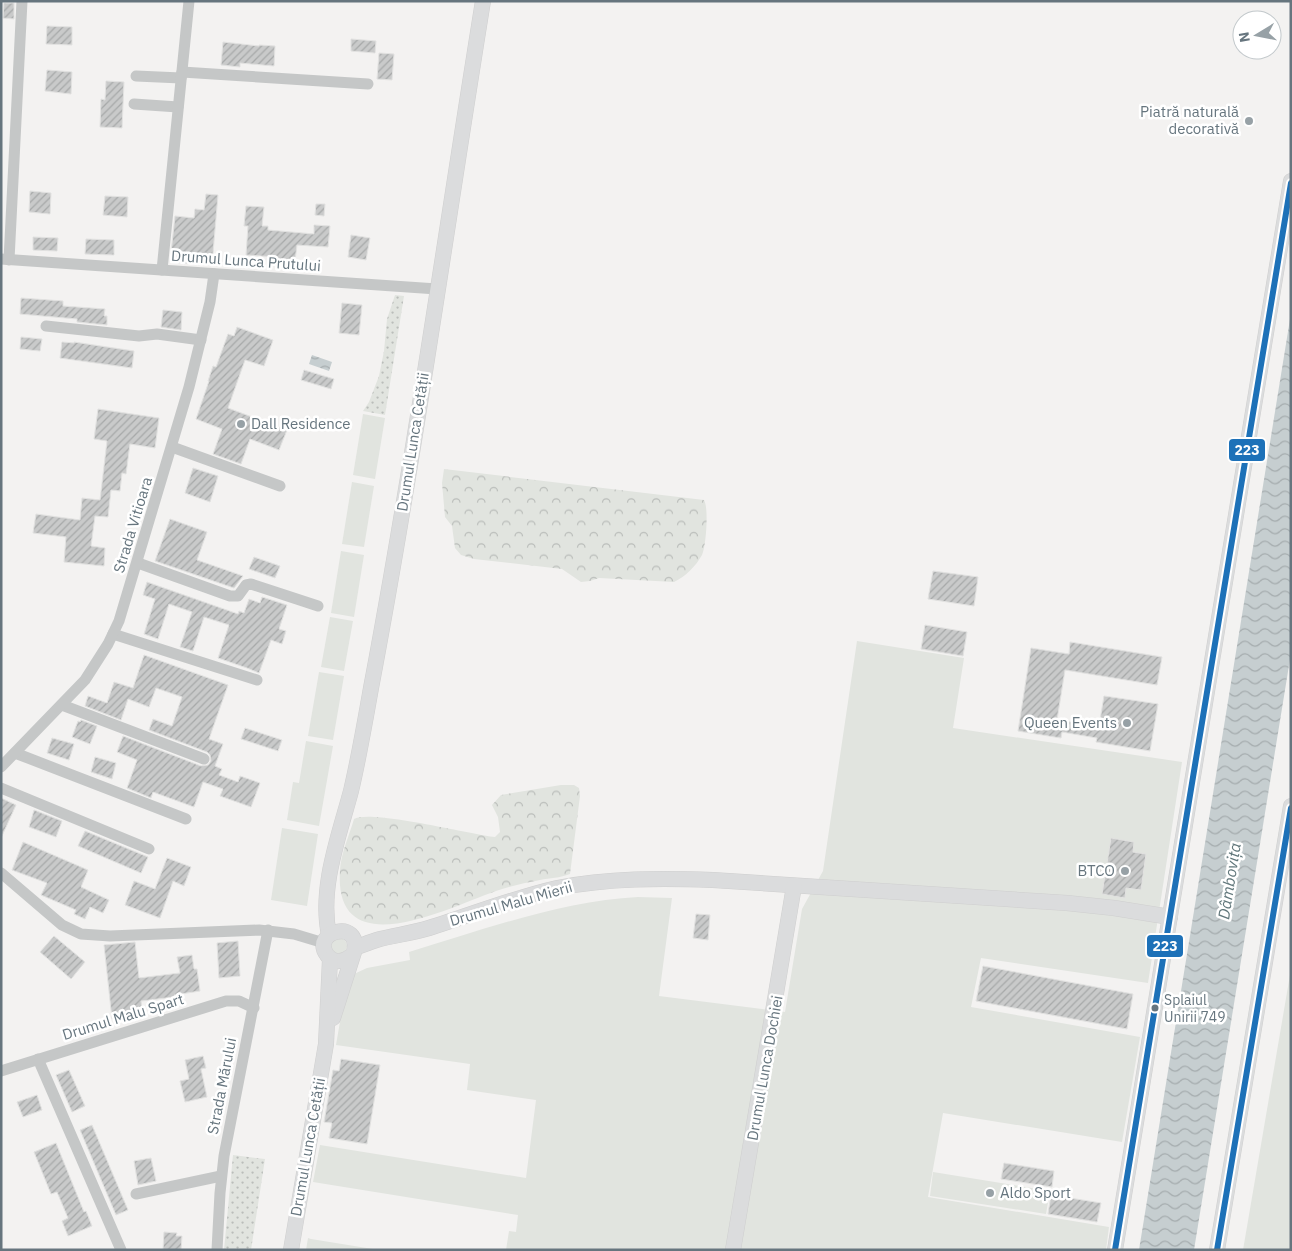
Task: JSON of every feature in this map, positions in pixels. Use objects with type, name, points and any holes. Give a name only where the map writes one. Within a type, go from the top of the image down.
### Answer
[{"type":"street","points":[[22,1],[5,260],[162,270]]},
{"type":"street","name":"Drumul Lunca Prutului","points":[[189,1],[162,270],[437,289]]},
{"type":"street","name":"Drumul Lunca Cetății","points":[[327,939],[326,911],[329,880],[358,756],[373,679],[400,524],[483,1]]},
{"type":"street","points":[[136,76],[181,75],[368,84]]},
{"type":"street","points":[[134,104],[178,107]]},
{"type":"street","points":[[1115,1250],[1291,181]]},
{"type":"street","name":"Strada Vitioara","points":[[1,767],[62,705],[96,664],[119,621],[138,564],[172,447],[201,340],[214,274]]},
{"type":"street","points":[[46,326],[139,336],[157,334],[201,340]]},
{"type":"street","points":[[172,447],[280,486]]},
{"type":"street","points":[[138,564],[230,596],[238,596],[246,586],[251,584],[318,606]]},
{"type":"street","points":[[113,634],[257,680]]},
{"type":"street","points":[[62,705],[204,759]]},
{"type":"street","points":[[15,753],[186,819]]},
{"type":"street","points":[[1,788],[149,849]]},
{"type":"street","points":[[1217,1250],[1291,806]]},
{"type":"street","points":[[1,873],[62,925],[81,934],[110,936],[268,930],[327,939]]},
{"type":"street","name":"Drumul Malu Mierii","points":[[351,944],[420,931],[532,895],[583,884],[627,880],[682,879],[1092,905],[1170,917]]},
{"type":"street","name":"Drumul Lunca Cetății","points":[[291,1250],[326,1044],[351,944],[334,909],[329,880]]},
{"type":"street","name":"Drumul Lunca Dochiei","points":[[733,1250],[794,886]]},
{"type":"street","name":"Strada Mărului","points":[[217,1250],[221,1176],[229,1126],[268,930]]},
{"type":"street","points":[[335,931],[351,944],[344,961],[339,962],[330,959],[325,951],[327,939],[335,931]]},
{"type":"street","name":"Drumul Lunca Cetății","points":[[326,1044],[330,959]]},
{"type":"street","name":"Drumul Malu Spart","points":[[1,1071],[226,1001],[239,1000],[254,1008]]},
{"type":"street","points":[[38,1059],[121,1250]]},
{"type":"street","points":[[136,1194],[221,1176]]},
{"type":"green space","points":[[395,295],[404,296],[385,415],[363,411],[369,402],[379,376],[387,319]]},
{"type":"green space","points":[[363,414],[385,418],[375,479],[353,475]]},
{"type":"green space","points":[[444,469],[704,500],[707,519],[702,555],[693,567],[674,582],[599,578],[581,582],[562,569],[474,559],[461,555],[455,548],[452,526],[445,517],[442,483]]},
{"type":"green space","points":[[352,482],[374,486],[364,547],[342,544]]},
{"type":"green space","points":[[341,551],[364,555],[354,617],[331,613]]},
{"type":"green space","points":[[330,617],[353,621],[344,671],[321,667]]},
{"type":"green space","points":[[857,641],[964,658],[953,728],[1182,762],[1148,983],[981,958],[971,1007],[1140,1037],[1122,1142],[943,1113],[928,1197],[1109,1227],[1106,1250],[506,1250],[509,1231],[516,1232],[518,1215],[313,1182],[320,1145],[526,1178],[536,1100],[467,1090],[470,1064],[336,1045],[342,1010],[354,974],[367,968],[410,960],[409,952],[493,926],[580,904],[638,897],[672,898],[659,996],[785,1012],[802,909],[823,871]]},
{"type":"green space","points":[[319,672],[344,676],[333,740],[308,736]]},
{"type":"green space","points":[[306,741],[333,746],[319,826],[287,820],[293,782],[299,783]]},
{"type":"green space","points":[[561,785],[574,785],[579,788],[580,796],[570,874],[496,891],[425,917],[398,923],[374,924],[355,917],[343,900],[340,870],[354,819],[379,817],[495,837],[500,832],[498,817],[492,805],[501,795]]},
{"type":"green space","points":[[282,828],[318,834],[307,906],[271,900]]},
{"type":"green space","points":[[336,938],[342,938],[347,943],[345,952],[336,954],[331,949],[331,943]]},
{"type":"green space","points":[[1291,969],[1291,1250],[1243,1250]]},
{"type":"green space","points":[[233,1155],[265,1159],[251,1250],[224,1250]]},
{"type":"green space","name":"Aldo Sport","points":[[933,1172],[1050,1191],[1046,1214],[930,1196]]},
{"type":"green space","points":[[308,1238],[311,1239],[379,1250],[306,1250]]},
{"type":"water","name":"Dâmbovița","points":[[1291,313],[1291,653],[1194,1250],[1139,1250]]},
{"type":"water","points":[[312,355],[332,362],[329,371],[309,364]]},
{"type":"building","points":[[4,3],[14,3],[14,19],[3,18]]},
{"type":"building","points":[[47,26],[72,27],[72,45],[46,44]]},
{"type":"building","points":[[351,39],[376,41],[375,53],[351,51]]},
{"type":"building","points":[[223,42],[275,46],[274,66],[240,63],[240,67],[221,65]]},
{"type":"building","points":[[379,53],[394,54],[392,80],[377,79]]},
{"type":"building","points":[[47,70],[72,72],[71,94],[45,91]]},
{"type":"building","points":[[106,81],[124,82],[122,128],[100,127],[101,99],[105,100]]},
{"type":"building","points":[[30,191],[51,193],[50,214],[29,212]]},
{"type":"building","points":[[206,194],[218,195],[212,265],[170,262],[175,216],[194,218],[195,209],[204,210]]},
{"type":"building","points":[[105,196],[128,197],[127,217],[103,215]]},
{"type":"building","points":[[316,204],[325,204],[324,216],[315,215]]},
{"type":"building","points":[[246,206],[264,207],[262,226],[268,226],[268,230],[314,234],[314,225],[330,226],[328,247],[297,245],[295,261],[275,260],[276,257],[246,255],[248,226],[244,226]]},
{"type":"building","points":[[351,235],[370,238],[366,260],[348,257]]},
{"type":"building","points":[[33,237],[58,238],[57,251],[33,250]]},
{"type":"building","points":[[86,239],[114,240],[114,255],[85,254]]},
{"type":"building","points":[[21,298],[63,301],[63,306],[105,309],[104,316],[107,316],[107,325],[77,322],[77,319],[20,314]]},
{"type":"building","points":[[342,303],[362,305],[359,335],[339,333]]},
{"type":"building","points":[[163,310],[182,312],[181,330],[161,327]]},
{"type":"building","points":[[237,327],[273,340],[264,366],[245,360],[228,408],[287,430],[279,450],[250,439],[241,464],[213,454],[222,429],[196,419],[213,366],[216,367],[228,334],[234,336]]},
{"type":"building","points":[[21,337],[42,339],[40,351],[20,349]]},
{"type":"building","points":[[62,342],[134,351],[132,368],[60,358]]},
{"type":"building","points":[[304,370],[334,379],[331,389],[301,380]]},
{"type":"building","points":[[98,409],[159,418],[155,448],[130,444],[126,474],[122,473],[120,491],[111,490],[108,517],[95,516],[91,546],[105,548],[104,566],[64,562],[66,537],[33,533],[36,514],[80,520],[82,498],[100,500],[107,441],[94,439]]},
{"type":"building","points":[[193,468],[218,476],[210,502],[185,493]]},
{"type":"building","points":[[170,519],[207,532],[197,560],[243,576],[234,588],[155,561]]},
{"type":"building","points":[[254,557],[280,566],[275,578],[249,569]]},
{"type":"building","points":[[933,571],[978,577],[974,606],[928,599]]},
{"type":"building","points":[[147,582],[238,614],[239,611],[244,613],[249,599],[260,603],[262,597],[287,605],[279,629],[286,631],[282,644],[271,640],[259,673],[218,658],[229,625],[204,617],[193,651],[180,647],[192,612],[169,604],[158,639],[144,634],[155,599],[143,595]]},
{"type":"building","points":[[925,625],[967,632],[963,656],[921,649]]},
{"type":"building","points":[[1070,642],[1162,657],[1157,685],[1065,670],[1057,720],[1099,726],[1104,696],[1158,704],[1150,751],[1096,742],[1097,738],[1062,732],[1061,738],[1018,731],[1031,648],[1069,654]]},
{"type":"building","points":[[144,655],[228,685],[209,739],[223,744],[215,766],[222,769],[219,775],[238,782],[240,776],[260,783],[251,807],[220,796],[223,789],[203,782],[194,807],[153,792],[151,798],[127,788],[137,760],[117,752],[123,736],[201,766],[208,765],[211,761],[210,755],[207,752],[149,730],[153,719],[172,726],[182,697],[156,688],[149,707],[128,699],[121,720],[85,706],[88,696],[107,703],[114,682],[133,688]]},
{"type":"building","points":[[81,720],[97,726],[90,744],[72,737],[78,721],[80,722]]},
{"type":"building","points":[[245,728],[282,740],[278,751],[241,739]]},
{"type":"building","points":[[52,738],[74,744],[69,760],[47,753]]},
{"type":"building","points":[[95,757],[116,763],[112,779],[91,772]]},
{"type":"building","points":[[1,798],[16,805],[1,838]]},
{"type":"building","points":[[34,810],[62,821],[56,837],[29,827]]},
{"type":"building","points":[[85,831],[148,857],[141,873],[78,846]]},
{"type":"building","name":"BTCO","points":[[1111,838],[1134,842],[1133,852],[1146,854],[1141,890],[1126,888],[1125,898],[1102,894]]},
{"type":"building","points":[[23,842],[88,870],[81,887],[109,900],[103,913],[90,907],[85,919],[74,914],[76,910],[41,895],[47,883],[12,870]]},
{"type":"building","points":[[167,858],[191,867],[184,886],[173,881],[160,918],[125,905],[134,881],[155,889]]},
{"type":"building","points":[[696,914],[710,915],[708,940],[693,938]]},
{"type":"building","points":[[54,936],[85,962],[71,979],[40,952]]},
{"type":"building","points":[[238,941],[240,976],[219,978],[217,943]]},
{"type":"building","points":[[135,942],[139,978],[180,973],[177,957],[192,955],[194,969],[197,969],[200,991],[174,995],[174,997],[141,1001],[143,1016],[112,1019],[104,945]]},
{"type":"building","points":[[983,966],[1133,994],[1127,1029],[976,1001]]},
{"type":"building","points":[[203,1056],[206,1068],[201,1069],[207,1097],[185,1102],[180,1081],[189,1079],[185,1060]]},
{"type":"building","points":[[341,1059],[380,1065],[367,1144],[329,1138],[332,1123],[324,1122],[333,1070],[339,1071]]},
{"type":"building","points":[[69,1070],[85,1106],[72,1112],[56,1075]]},
{"type":"building","points":[[37,1095],[42,1110],[23,1117],[17,1102]]},
{"type":"building","points":[[92,1125],[128,1210],[116,1215],[80,1130]]},
{"type":"building","points":[[56,1143],[84,1212],[86,1211],[92,1226],[68,1236],[62,1221],[68,1218],[57,1192],[51,1194],[34,1152]]},
{"type":"building","points":[[151,1158],[156,1181],[138,1185],[134,1161]]},
{"type":"building","points":[[1004,1163],[1054,1171],[1052,1187],[1001,1179]]},
{"type":"building","points":[[1051,1195],[1101,1203],[1097,1222],[1048,1214]]},
{"type":"building","points":[[164,1232],[177,1233],[176,1236],[182,1236],[181,1250],[163,1250]]},
{"type":"transit line","name":"223","points":[[1115,1250],[1291,183]]},
{"type":"transit line","name":"223","points":[[1217,1250],[1291,808]]},
{"type":"place","name":"Piatră naturală decorativă","points":[[1249,121]]},
{"type":"place","name":"Dall Residence","points":[[241,424]]},
{"type":"place","name":"Queen Events","points":[[1127,723]]},
{"type":"place","name":"BTCO","points":[[1125,871]]},
{"type":"place","name":"Splaiul Unirii 749","points":[[1155,1008]]},
{"type":"place","name":"Aldo Sport","points":[[990,1193]]}]
